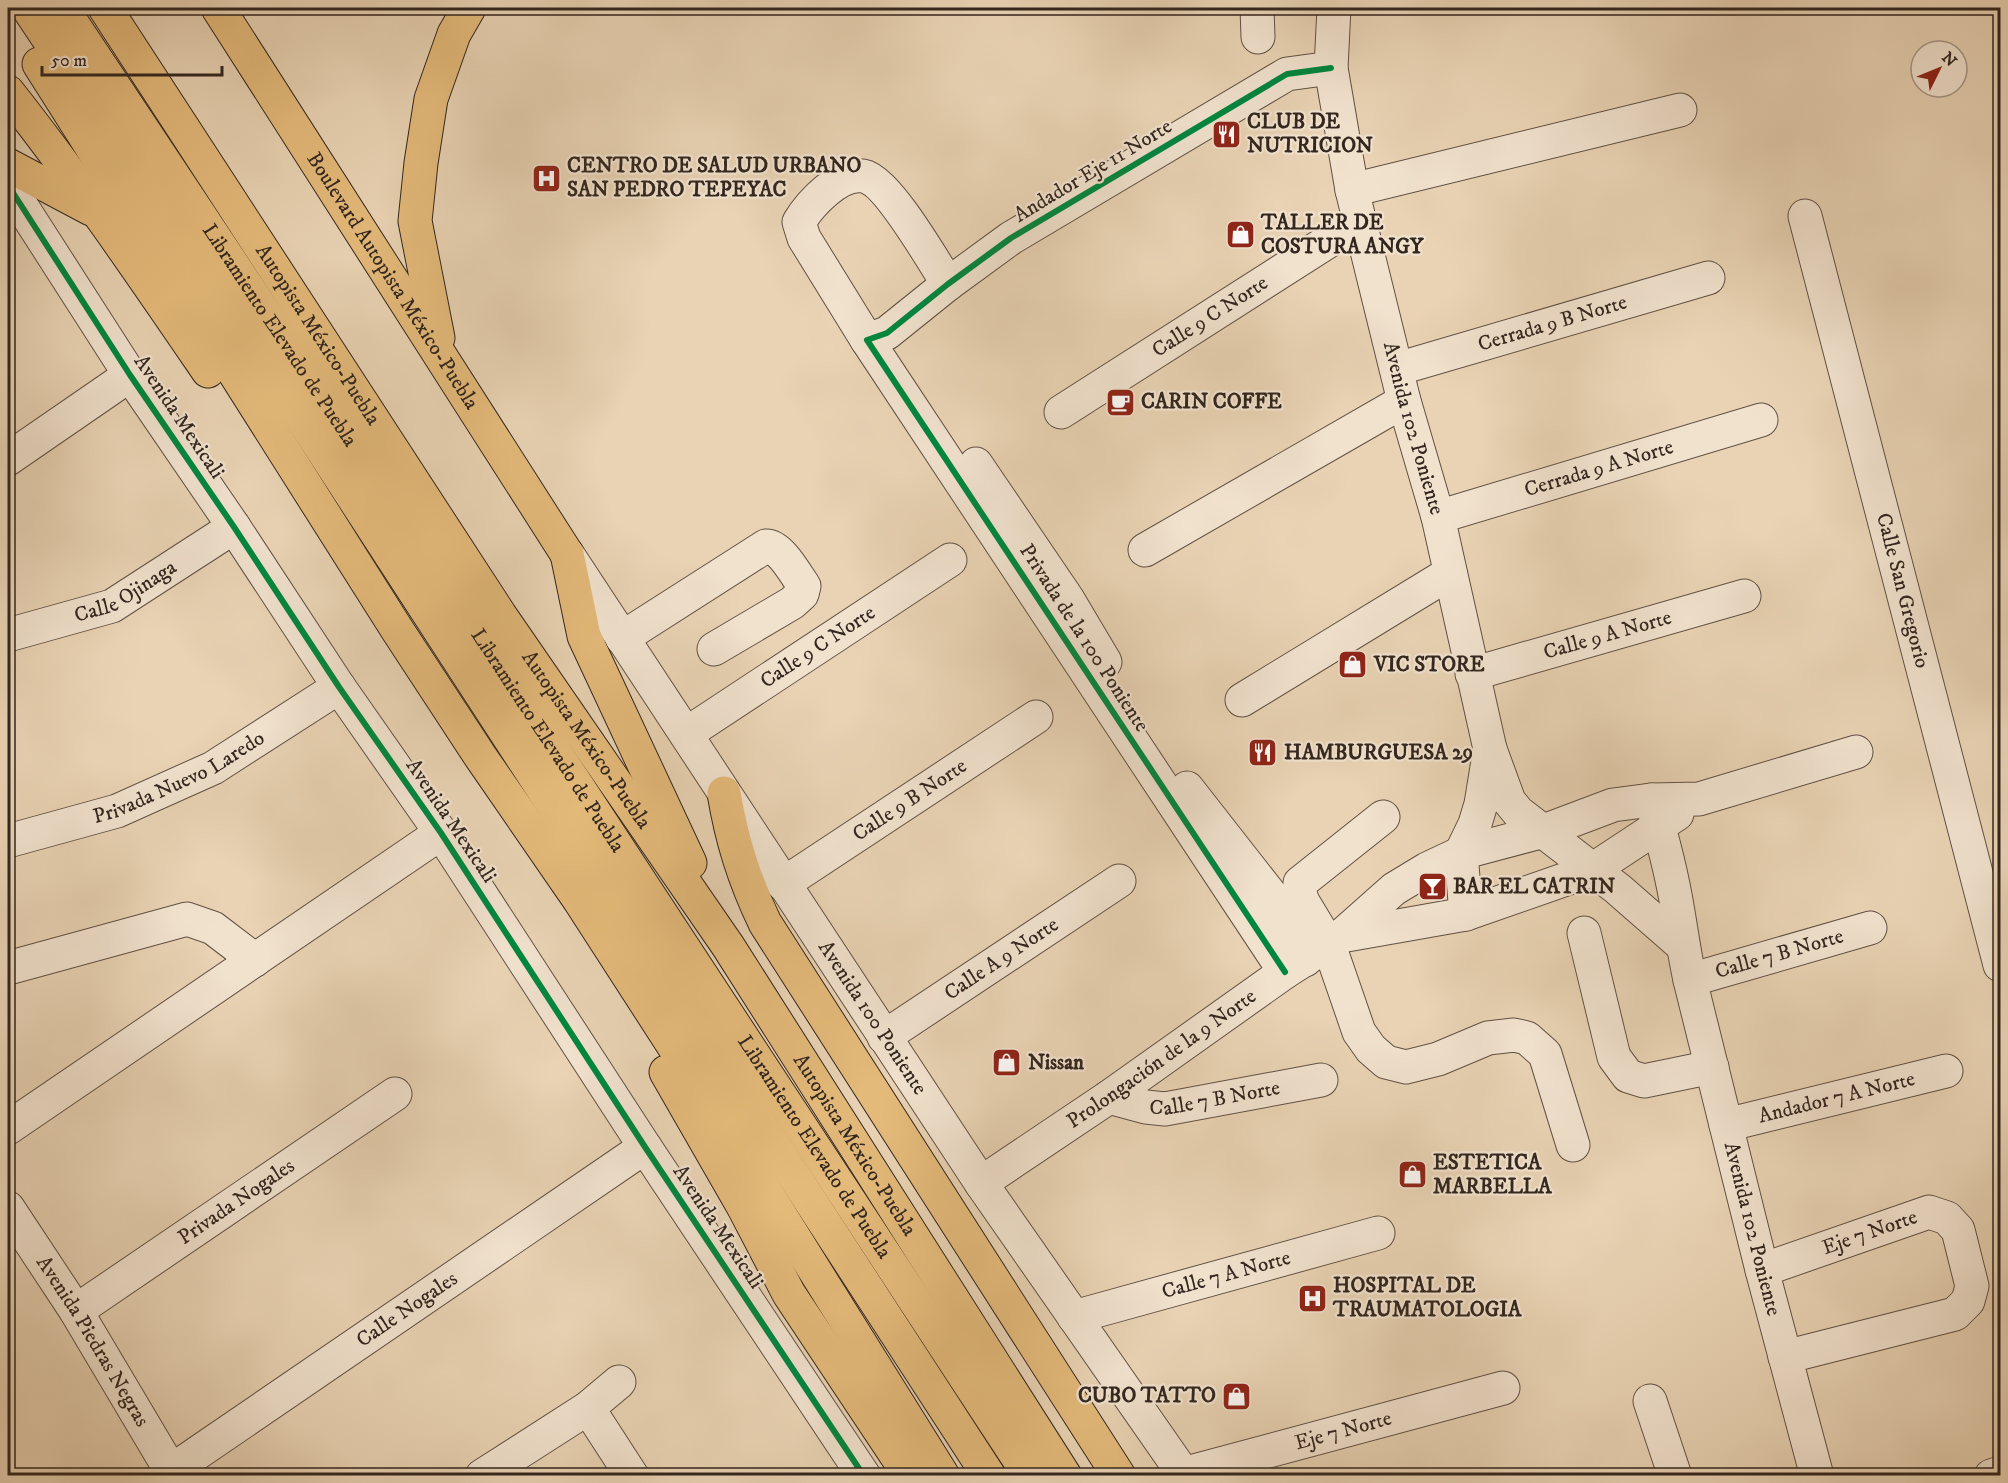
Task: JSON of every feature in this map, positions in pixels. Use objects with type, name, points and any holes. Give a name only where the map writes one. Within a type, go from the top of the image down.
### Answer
[{"type":"main road","name":"Libramiento Elevado de Puebla","points":[[28,8],[303,420],[989,1476]]},
{"type":"main road","name":"Libramiento Elevado de Puebla","points":[[62,8],[464,612],[1030,1476]]},
{"type":"main road","name":"Autopista México-Puebla","points":[[105,8],[500,615],[729,946],[1065,1476]]},
{"type":"main road","name":"Boulevard Autopista México-Puebla","points":[[218,8],[567,554]]},
{"type":"main road","points":[[441,355],[415,221],[431,99],[454,34],[469,8]]},
{"type":"main road","points":[[8,14],[398,630],[674,1045],[943,1476]]},
{"type":"main road","points":[[8,93],[98,213],[365,599],[398,630]]},
{"type":"main road","points":[[8,165],[98,213]]},
{"type":"main road","points":[[567,554],[584,636],[729,946]]},
{"type":"main road","points":[[480,756],[523,833],[590,940],[743,1206],[789,1294],[910,1476]]},
{"type":"main road","points":[[724,793],[728,820],[742,871],[765,922],[1119,1476]]},
{"type":"street","name":"Avenida 102 Poniente","points":[[1334,8],[1331,68],[1352,190],[1404,401],[1437,517],[1490,749],[1509,801],[1518,813],[1618,889],[1682,945]]},
{"type":"street","name":"Andador Eje 11 Norte","points":[[877,337],[1011,238],[1287,74],[1331,68]]},
{"type":"street","points":[[1352,190],[1680,110]]},
{"type":"street","name":"Privada de la 100 Poniente","points":[[948,284],[908,221],[878,184],[864,176],[848,177],[824,192],[809,205],[798,222],[804,238],[877,337],[1315,953]]},
{"type":"street","points":[[13,207],[40,183]]},
{"type":"street","name":"Avenida Mexicali","points":[[13,207],[234,527],[339,687],[441,833],[645,1147],[864,1476]]},
{"type":"street","name":"Calle San Gregorio","points":[[1805,216],[2001,965]]},
{"type":"street","name":"Calle 9 C Norte","points":[[1061,412],[1360,221]]},
{"type":"street","name":"Cerrada 9 B Norte","points":[[1396,369],[1708,278]]},
{"type":"street","points":[[8,459],[130,375]]},
{"type":"street","points":[[1145,550],[1404,401]]},
{"type":"street","name":"Cerrada 9 A Norte","points":[[1437,517],[1761,420]]},
{"type":"street","name":"Calle Ojinaga","points":[[8,635],[112,606],[234,527]]},
{"type":"street","points":[[622,638],[771,545],[778,550],[804,586],[802,594],[792,603],[714,649]]},
{"type":"street","name":"Avenida 100 Poniente","points":[[567,554],[981,1183],[1184,1475]]},
{"type":"street","name":"Calle 9 C Norte","points":[[686,734],[950,560]]},
{"type":"street","points":[[1242,700],[1450,573]]},
{"type":"street","name":"Calle 9 A Norte","points":[[1472,674],[1744,596]]},
{"type":"street","name":"Privada Nuevo Laredo","points":[[8,841],[117,810],[213,768],[339,687]]},
{"type":"street","name":"Calle 9 B Norte","points":[[783,884],[1036,717]]},
{"type":"street","points":[[1466,914],[1461,853],[1475,824],[1490,749]]},
{"type":"street","points":[[1592,870],[1655,813],[1856,752]]},
{"type":"street","points":[[1544,831],[1612,805],[1655,813]]},
{"type":"street","name":"Avenida 102 Poniente","points":[[1655,813],[1678,912],[1690,980],[1762,1270],[1817,1476]]},
{"type":"street","points":[[1383,817],[1300,883],[1299,891],[1315,953],[1359,1032],[1371,1049],[1386,1062],[1406,1068],[1438,1059],[1488,1038],[1514,1035],[1527,1038],[1545,1054],[1573,1145]]},
{"type":"street","name":"Prolongación de la 9 Norte","points":[[981,1183],[1315,953],[1394,888],[1461,853],[1544,831]]},
{"type":"street","points":[[8,1128],[441,833]]},
{"type":"street","name":"Prolongación de la 9 Norte","points":[[1315,953],[1466,914],[1592,870]]},
{"type":"street","name":"Calle A 9 Norte","points":[[884,1037],[1119,881]]},
{"type":"street","points":[[8,968],[187,920],[213,928],[255,960]]},
{"type":"street","name":"Calle 7 B Norte","points":[[1690,980],[1870,928]]},
{"type":"street","points":[[1584,933],[1614,1057],[1628,1076],[1644,1081],[1712,1067]]},
{"type":"street","name":"Andador 7 A Norte","points":[[1726,1125],[1946,1071]]},
{"type":"street","name":"Calle 7 B Norte","points":[[1109,1097],[1146,1107],[1165,1109],[1321,1080]]},
{"type":"street","name":"Privada Nogales","points":[[76,1311],[395,1094]]},
{"type":"street","name":"Calle Nogales","points":[[173,1473],[645,1147]]},
{"type":"street","name":"Avenida Piedras Negras","points":[[8,1208],[76,1311],[173,1473]]},
{"type":"street","name":"Eje 7 Norte","points":[[1762,1270],[1929,1212],[1947,1218],[1958,1230],[1972,1286],[1968,1301],[1955,1314],[1785,1357]]},
{"type":"street","name":"Calle 7 A Norte","points":[[1074,1317],[1378,1233]]},
{"type":"street","points":[[482,1476],[588,1408],[619,1382]]},
{"type":"street","name":"Eje 7 Norte","points":[[1184,1475],[1503,1388]]},
{"type":"street","points":[[1650,1401],[1675,1476]]},
{"type":"street","points":[[588,1408],[632,1476]]},
{"type":"street","points":[[1991,1476],[2001,1473]]},
{"type":"cycle path","points":[[1285,972],[867,340],[887,333],[1011,238],[1287,74],[1331,68]]},
{"type":"cycle path","points":[[8,185],[130,375],[234,527],[339,687],[441,833],[645,1147],[864,1476]]},
{"type":"place","name":"CLUB DE NUTRICION","points":[[1226,134]]},
{"type":"place","name":"CENTRO DE SALUD URBANO SAN PEDRO TEPEYAC","points":[[546,178]]},
{"type":"place","name":"TALLER DE COSTURA ANGY","points":[[1240,235]]},
{"type":"place","name":"CARIN COFFE","points":[[1120,402]]},
{"type":"place","name":"VIC STORE","points":[[1353,665]]},
{"type":"place","name":"HAMBURGUESA 29","points":[[1263,753]]},
{"type":"place","name":"BAR EL CATRIN","points":[[1432,887]]},
{"type":"place","name":"Nissan","points":[[1007,1063]]},
{"type":"place","name":"ESTETICA MARBELLA","points":[[1412,1175]]},
{"type":"place","name":"HOSPITAL DE TRAUMATOLOGIA","points":[[1312,1298]]},
{"type":"place","name":"CUBO TATTO","points":[[1237,1396]]}]
